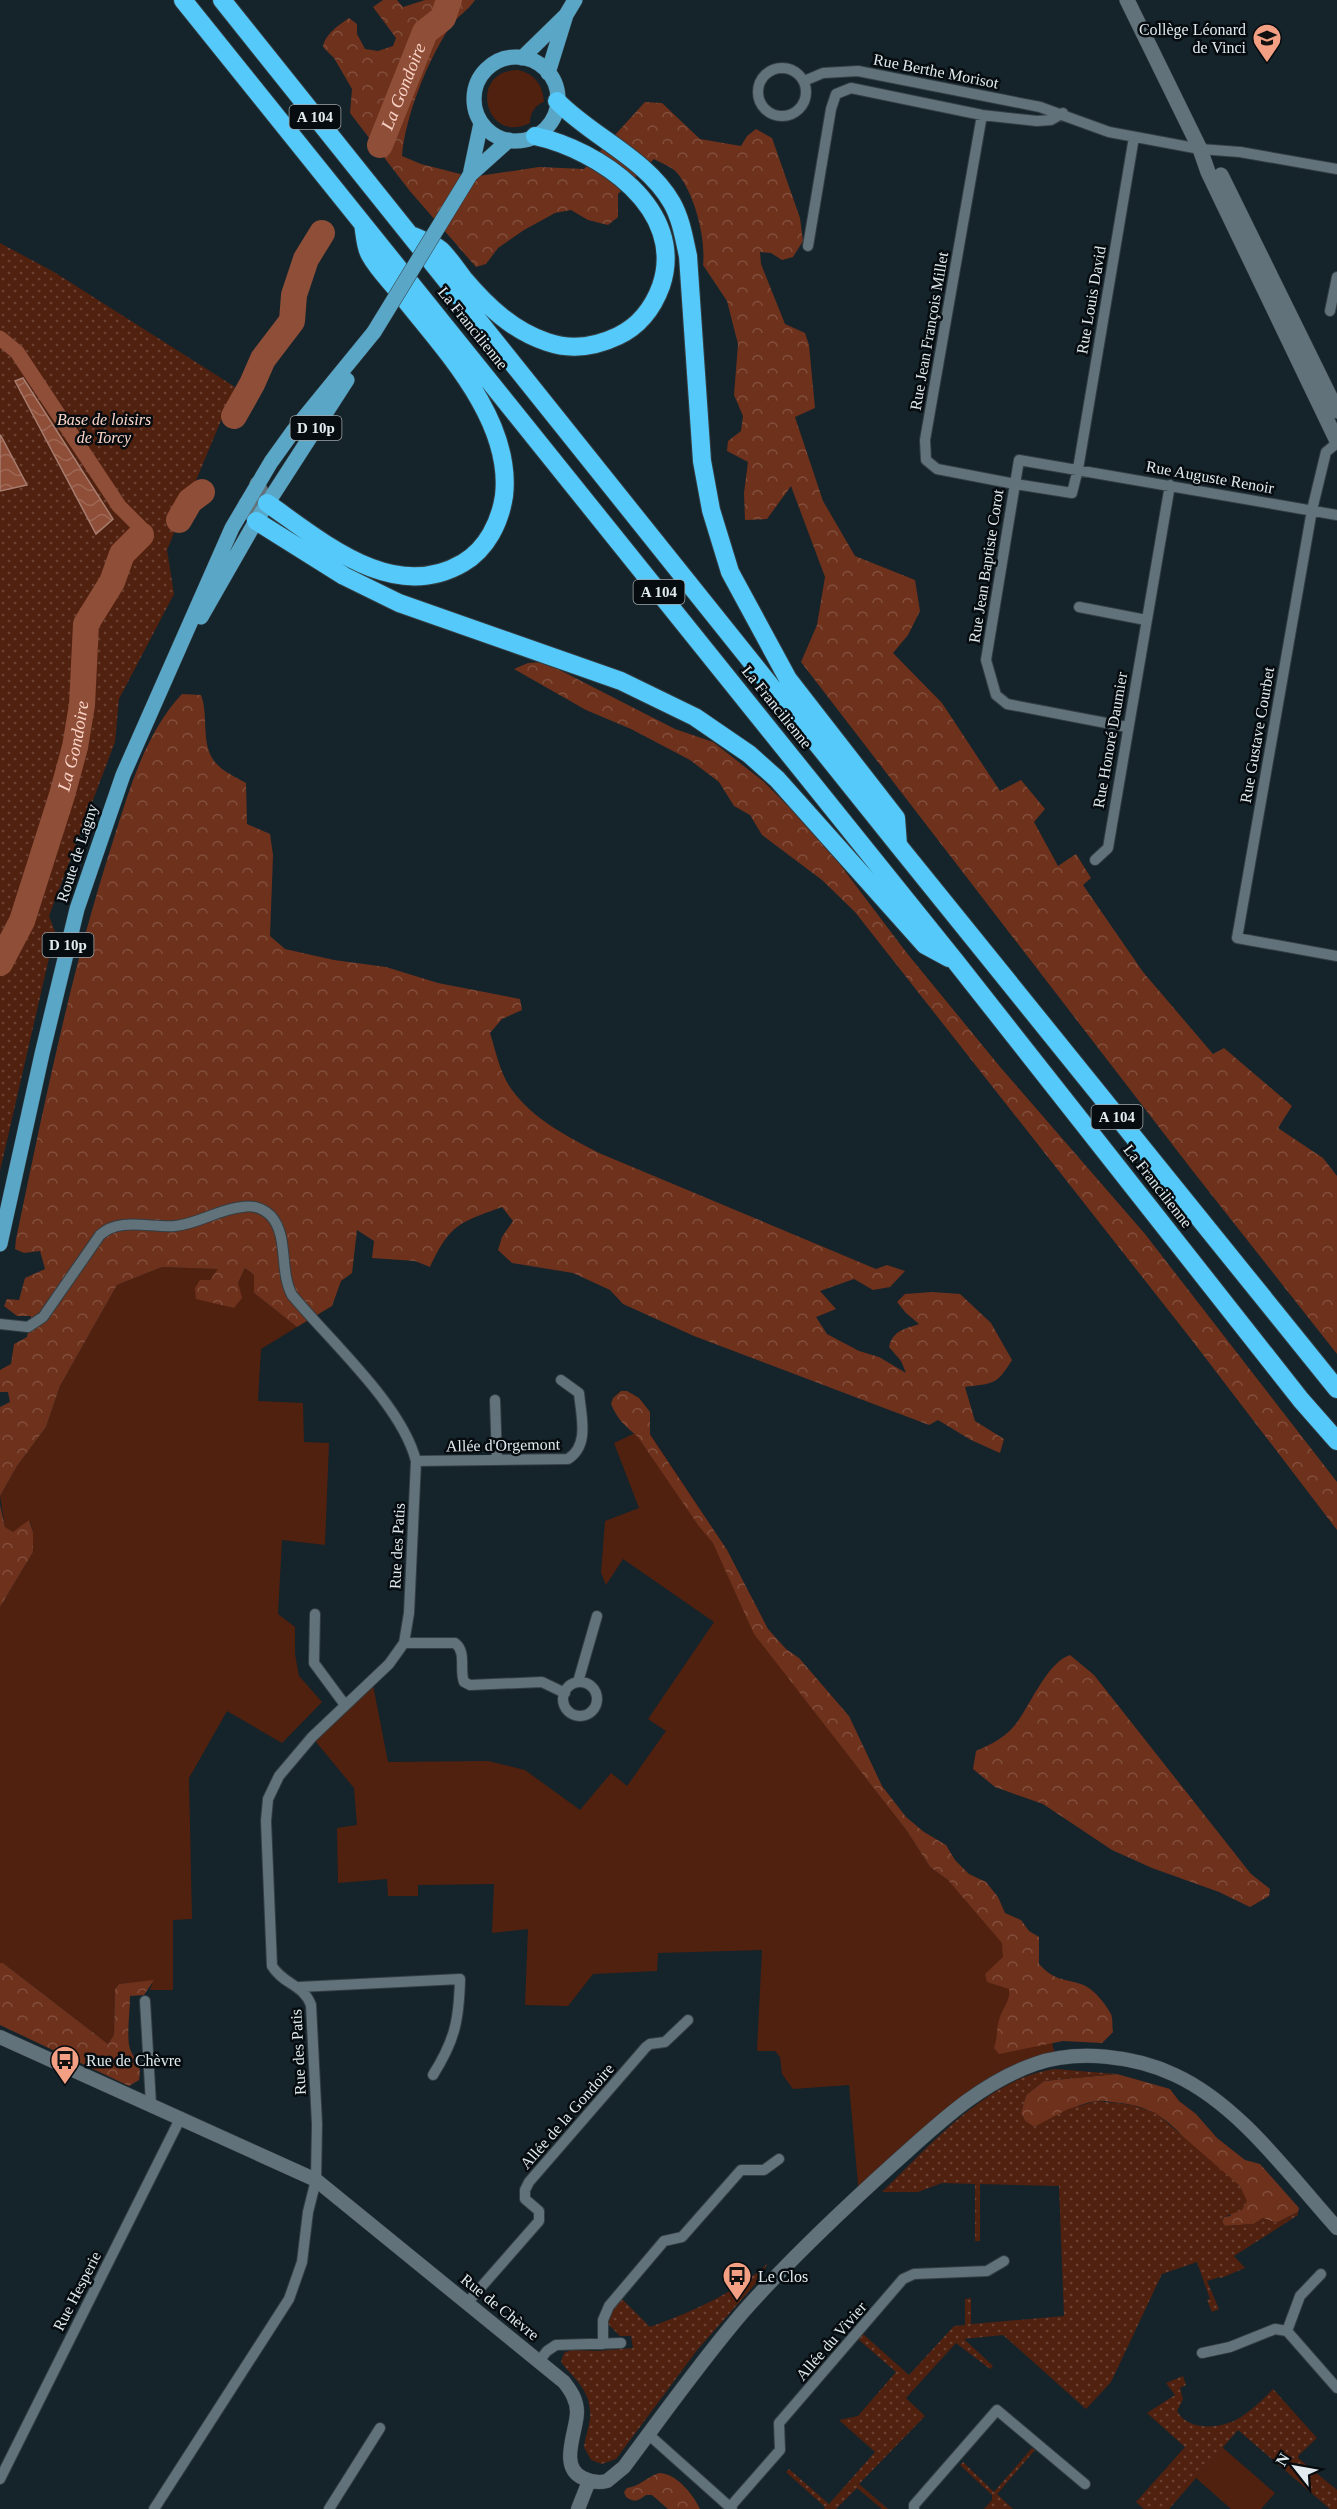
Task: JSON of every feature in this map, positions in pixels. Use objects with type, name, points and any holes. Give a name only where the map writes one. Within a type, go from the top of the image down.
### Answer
[{"type":"highway","name":"La Francilienne","points":[[183,0],[956,962],[1301,1400],[1337,1441]]},
{"type":"highway","name":"La Francilienne","points":[[222,0],[898,845],[1337,1389]]},
{"type":"highway","points":[[557,101],[576,120],[649,176],[672,203],[682,229],[688,256],[698,433],[706,489],[730,572],[788,679],[896,818],[898,845]]},
{"type":"highway","points":[[408,233],[440,249],[486,303],[511,325],[544,341],[556,345],[583,347],[607,341],[627,332],[643,318],[652,306],[664,278],[665,250],[657,222],[648,206],[612,170],[574,148],[535,136]]},
{"type":"highway","points":[[267,503],[357,562],[393,575],[415,578],[447,572],[466,561],[486,542],[501,512],[504,471],[493,425],[466,380],[369,254],[363,223]]},
{"type":"highway","points":[[256,521],[344,576],[399,603],[621,681],[695,717],[741,748],[777,779],[925,945],[956,962]]},
{"type":"main road","points":[[548,73],[566,15],[575,0]]},
{"type":"main road","points":[[1127,0],[1200,149],[1208,172],[1337,442]]},
{"type":"main road","points":[[522,58],[566,15]]},
{"type":"main road","points":[[522,58],[536,63],[548,73],[555,86],[557,101],[551,121],[535,136],[521,141],[509,140],[492,134],[482,123],[474,105],[479,80],[490,66],[505,59],[522,58]]},
{"type":"main road","name":"D 10p","points":[[470,175],[482,123]]},
{"type":"main road","name":"D 10p","points":[[176,658],[267,503],[362,358],[374,333],[470,175],[509,140]]},
{"type":"main road","points":[[1200,149],[1216,165],[1337,411]]},
{"type":"main road","name":"D 10p","points":[[176,658],[215,562],[257,484],[294,430],[355,353],[374,333]]},
{"type":"main road","points":[[256,521],[246,504],[267,503],[257,484]]},
{"type":"main road","name":"Route de Lagny","points":[[0,1244],[44,1044],[77,909],[123,775],[176,658]]},
{"type":"street","points":[[779,67],[794,70],[804,81],[806,98],[796,112],[780,116],[772,114],[760,102],[758,87],[772,69],[779,67]]},
{"type":"street","name":"Rue Berthe Morisot","points":[[804,81],[823,73],[858,71],[1040,107],[1063,113],[1110,132],[1134,137],[1337,169]]},
{"type":"street","name":"Rue Berthe Morisot","points":[[808,246],[831,109],[836,94],[851,88],[982,115],[1038,121],[1051,120],[1063,113]]},
{"type":"street","name":"Rue Jean François Millet","points":[[982,115],[925,440],[926,460],[937,470],[1015,484]]},
{"type":"street","name":"Rue Louis David","points":[[1015,484],[1072,493],[1134,137]]},
{"type":"street","points":[[1330,311],[1337,277]]},
{"type":"street","name":"Rue Gustave Courbet","points":[[1337,442],[1326,452],[1312,510],[1237,938],[1337,956]]},
{"type":"street","name":"Rue Auguste Renoir","points":[[1015,484],[1019,460],[1337,514]]},
{"type":"street","name":"Rue Jean Baptiste Corot","points":[[1015,484],[986,660],[996,695],[1007,704],[1127,727]]},
{"type":"street","name":"Rue Honoré Daumier","points":[[1095,860],[1108,848],[1170,485]]},
{"type":"street","points":[[1079,607],[1146,620]]},
{"type":"street","name":"Rue des Patis","points":[[0,1324],[28,1327],[43,1317],[100,1235],[112,1226],[179,1226],[240,1207],[262,1209],[277,1224],[286,1285],[292,1295],[397,1418],[412,1443],[416,1461],[409,1613],[404,1642],[389,1664],[345,1705],[288,1764],[272,1786],[268,1799],[271,1957],[276,1972],[308,1994],[311,2004],[317,2124],[316,2180]]},
{"type":"street","name":"Allée d'Orgemont","points":[[416,1461],[568,1460],[577,1452],[583,1438],[579,1393],[561,1380]]},
{"type":"street","points":[[495,1400],[497,1460]]},
{"type":"street","points":[[315,1614],[314,1663],[345,1705]]},
{"type":"street","points":[[578,1682],[597,1616]]},
{"type":"street","points":[[404,1642],[455,1642],[461,1650],[462,1677],[464,1682],[470,1685],[542,1682],[565,1693]]},
{"type":"street","points":[[578,1682],[589,1684],[596,1692],[597,1703],[591,1712],[581,1716],[571,1713],[564,1704],[565,1693],[570,1686],[578,1682]]},
{"type":"street","points":[[299,1987],[460,1979],[460,2003],[450,2048],[433,2075]]},
{"type":"street","points":[[145,2001],[151,2104]]},
{"type":"street","name":"Allée de la Gondoire","points":[[468,2302],[539,2221],[538,2211],[525,2199],[525,2190],[529,2182],[646,2047],[650,2044],[665,2043],[688,2020]]},
{"type":"street","name":"Rue de Chèvre","points":[[0,2037],[316,2180],[564,2382],[573,2395],[577,2412],[570,2457],[579,2476],[589,2481]]},
{"type":"street","points":[[578,2509],[589,2481],[601,2482],[613,2477],[743,2313],[791,2260],[833,2219],[960,2104],[992,2084],[1045,2061],[1070,2058],[1113,2059],[1145,2064],[1187,2081],[1216,2099],[1239,2120],[1337,2228]]},
{"type":"street","name":"Rue Hesperie","points":[[0,2479],[181,2117]]},
{"type":"street","points":[[603,2344],[603,2320],[609,2306],[664,2241],[682,2237],[741,2170],[764,2170],[779,2158]]},
{"type":"street","points":[[154,2509],[289,2299],[302,2262],[308,2212],[316,2180]]},
{"type":"street","name":"Allée du Vivier","points":[[731,2508],[780,2450],[779,2423],[903,2279],[914,2274],[987,2271],[1004,2261]]},
{"type":"street","points":[[1287,2331],[1300,2296],[1321,2274]]},
{"type":"street","points":[[1202,2353],[1230,2347],[1275,2329],[1287,2331],[1337,2388]]},
{"type":"street","points":[[539,2361],[556,2345],[621,2343]]},
{"type":"street","points":[[914,2509],[914,2505],[997,2410],[1085,2484]]},
{"type":"street","points":[[329,2509],[380,2428]]},
{"type":"street","points":[[648,2433],[731,2508]]},
{"type":"green space","points":[[383,0],[397,0],[403,7],[425,0],[475,0],[453,23],[442,40],[413,106],[402,156],[421,164],[472,177],[539,167],[584,169],[645,102],[662,103],[700,139],[741,146],[747,136],[756,129],[772,138],[800,218],[803,241],[793,257],[782,260],[771,253],[760,252],[761,264],[785,324],[805,333],[809,345],[815,408],[795,417],[823,501],[855,556],[915,580],[920,611],[908,635],[893,653],[942,703],[1000,791],[1021,780],[1045,809],[1034,822],[1058,866],[1076,854],[1091,878],[1083,885],[1143,972],[1213,1054],[1224,1048],[1292,1106],[1278,1128],[1323,1158],[1337,1176],[1337,1354],[1192,1170],[801,662],[817,625],[825,577],[791,486],[767,519],[745,520],[744,493],[748,462],[727,451],[728,441],[741,431],[743,416],[734,395],[738,344],[727,301],[703,265],[703,243],[698,218],[690,193],[678,174],[654,159],[618,194],[618,217],[608,225],[588,220],[571,210],[555,213],[524,230],[498,248],[486,264],[476,267],[409,190],[350,113],[352,89],[334,58],[323,47],[329,34],[349,18],[357,24],[357,34],[365,49],[378,51],[393,46],[396,38],[373,7]]},
{"type":"green space","points":[[518,70],[529,74],[537,81],[542,90],[544,102],[534,110],[530,123],[514,127],[502,124],[493,116],[488,105],[488,93],[492,82],[502,73]]},
{"type":"green space","name":"Base de loisirs de Torcy","points":[[0,243],[54,272],[235,387],[167,550],[174,594],[119,699],[115,742],[49,916],[55,932],[0,1171]]},
{"type":"green space","points":[[544,662],[675,729],[713,742],[763,781],[826,846],[906,952],[1001,1068],[1145,1234],[1337,1482],[1337,1530],[1191,1339],[855,912],[822,880],[762,835],[750,815],[734,806],[719,782],[690,760],[631,729],[586,710],[514,669],[528,663]]},
{"type":"green space","points":[[182,694],[201,695],[209,752],[221,768],[246,783],[247,824],[270,834],[273,855],[270,936],[285,949],[334,960],[386,967],[438,983],[520,999],[522,1010],[502,1019],[490,1033],[508,1084],[521,1101],[541,1119],[563,1134],[599,1153],[876,1269],[887,1265],[905,1271],[890,1287],[873,1290],[854,1279],[820,1291],[836,1309],[816,1317],[827,1334],[859,1351],[879,1357],[906,1373],[901,1361],[889,1347],[893,1337],[904,1329],[919,1324],[897,1302],[905,1294],[932,1292],[960,1294],[991,1323],[1012,1360],[1002,1375],[993,1382],[965,1387],[975,1421],[1004,1439],[1000,1453],[971,1440],[938,1420],[929,1425],[694,1336],[623,1304],[610,1290],[573,1273],[512,1263],[498,1250],[502,1237],[513,1221],[502,1207],[458,1226],[444,1241],[430,1267],[415,1261],[372,1258],[374,1241],[357,1230],[352,1273],[341,1281],[332,1306],[297,1327],[254,1293],[254,1275],[245,1268],[238,1283],[242,1298],[234,1308],[196,1299],[195,1288],[200,1280],[210,1280],[218,1269],[162,1267],[117,1285],[60,1386],[46,1427],[17,1466],[0,1496],[0,1407],[10,1402],[8,1392],[0,1392],[0,1370],[11,1364],[14,1344],[27,1337],[31,1316],[17,1316],[4,1306],[7,1299],[19,1300],[25,1278],[45,1269],[40,1251],[24,1253],[15,1249],[59,1038],[98,890],[132,783],[158,726]]},
{"type":"green space","points":[[162,1267],[219,1269],[210,1280],[217,1303],[234,1308],[238,1283],[245,1268],[254,1275],[254,1293],[297,1327],[261,1349],[258,1401],[303,1403],[304,1442],[329,1443],[325,1545],[282,1540],[278,1614],[295,1627],[295,1654],[299,1676],[322,1702],[282,1743],[227,1711],[189,1778],[192,1919],[173,1920],[173,1990],[150,1990],[153,1981],[119,1984],[115,1989],[114,2036],[108,2044],[3,1963],[0,1963],[0,1607],[33,1552],[33,1532],[30,1521],[13,1532],[5,1527],[0,1496],[17,1466],[46,1427],[60,1386],[117,1285]]},
{"type":"green space","points":[[621,1391],[627,1391],[639,1398],[650,1412],[650,1435],[727,1550],[768,1629],[786,1649],[799,1658],[849,1716],[882,1786],[906,1817],[924,1832],[946,1845],[955,1860],[969,1874],[986,1882],[998,1897],[1005,1913],[1021,1920],[1029,1931],[1039,1937],[1039,1964],[1059,1978],[1085,1986],[1094,1992],[1105,2005],[1112,2016],[1113,2032],[1102,2043],[1063,2041],[999,2054],[994,2048],[998,2023],[1009,1997],[1009,1989],[987,1982],[985,1974],[1003,1957],[1002,1943],[948,1880],[930,1867],[907,1831],[754,1634],[713,1543],[698,1525],[638,1437],[622,1422],[613,1409],[611,1404],[613,1398]]},
{"type":"green space","points":[[646,1428],[727,1550],[751,1600],[755,1634],[907,1831],[930,1867],[948,1880],[1033,1969],[1056,2058],[992,2084],[859,2195],[849,2085],[793,2089],[782,2074],[780,2057],[775,2051],[757,2051],[762,1950],[658,1953],[657,1971],[593,1974],[568,2006],[525,2005],[528,1929],[492,1933],[494,1884],[418,1885],[418,1896],[388,1896],[387,1879],[338,1883],[337,1828],[357,1825],[354,1788],[312,1737],[372,1680],[388,1762],[488,1761],[525,1770],[580,1810],[611,1773],[627,1786],[666,1731],[648,1719],[714,1622],[623,1559],[606,1585],[601,1573],[605,1521],[639,1508],[614,1443]]},
{"type":"green space","points":[[0,1505],[5,1527],[13,1532],[29,1520],[33,1532],[33,1552],[0,1607]]},
{"type":"green space","points":[[1070,1655],[1094,1675],[1251,1874],[1270,1889],[1269,1896],[1250,1907],[1219,1892],[1152,1868],[1112,1850],[1043,1804],[995,1787],[973,1769],[976,1751],[1009,1731],[1018,1721],[1047,1674],[1062,1659]]},
{"type":"green space","points":[[0,1963],[3,1963],[108,2044],[114,2035],[115,1989],[119,1984],[154,1980],[144,1995],[130,1996],[129,2045],[140,2069],[139,2080],[129,2086],[0,2025]]},
{"type":"green space","points":[[1055,2069],[1117,2074],[1044,2081],[1026,2095],[1021,2113],[1025,2121],[1034,2127],[1068,2109],[1097,2101],[1132,2105],[1156,2113],[1240,2186],[1247,2201],[1242,2210],[1224,2217],[1222,2222],[1225,2226],[1254,2224],[1263,2218],[1276,2223],[1298,2212],[1298,2215],[1234,2256],[1245,2268],[1207,2281],[1219,2309],[1212,2312],[1207,2300],[1210,2299],[1197,2262],[1162,2274],[1111,2382],[1086,2409],[1003,2335],[964,2339],[993,2366],[990,2369],[956,2343],[906,2398],[925,2416],[859,2484],[888,2509],[882,2509],[857,2488],[836,2509],[824,2509],[825,2507],[786,2472],[789,2469],[829,2504],[875,2452],[839,2420],[858,2416],[896,2372],[858,2339],[863,2334],[909,2375],[954,2326],[965,2325],[965,2299],[971,2298],[971,2324],[1064,2316],[1059,2186],[980,2184],[980,2241],[975,2241],[975,2184],[942,2183],[918,2192],[882,2192],[940,2135],[983,2100],[1007,2085],[1031,2075]]},
{"type":"green space","points":[[1117,2074],[1170,2089],[1179,2101],[1196,2114],[1217,2138],[1245,2160],[1260,2164],[1299,2208],[1298,2212],[1276,2223],[1263,2218],[1254,2224],[1225,2226],[1222,2222],[1224,2217],[1231,2216],[1189,2144],[1160,2116],[1142,2108],[1097,2101],[1072,2108],[1034,2127],[1025,2121],[1021,2113],[1026,2095],[1044,2081]]},
{"type":"green space","points":[[768,2263],[758,2281],[698,2349],[616,2459],[602,2464],[591,2460],[584,2447],[590,2419],[588,2401],[582,2387],[561,2362],[564,2353],[571,2350],[598,2351],[633,2348],[631,2336],[620,2336],[608,2324],[609,2314],[621,2298],[650,2327],[697,2308],[742,2284]]},
{"type":"green space","points":[[1183,2376],[1186,2385],[1180,2388],[1183,2399],[1177,2411],[1182,2418],[1197,2425],[1216,2426],[1234,2421],[1254,2408],[1273,2389],[1317,2438],[1298,2458],[1337,2490],[1337,2509],[1330,2509],[1238,2430],[1169,2509],[1144,2509],[1136,2502],[1185,2447],[1147,2413],[1175,2395],[1166,2383]]},
{"type":"green space","points":[[1222,2447],[1275,2493],[1261,2509],[1231,2509],[1196,2478]]},
{"type":"green space","points":[[1032,2448],[1035,2450],[997,2494],[1013,2509],[984,2509],[992,2500],[992,2495],[960,2465],[963,2462],[994,2492]]},
{"type":"green space","points":[[659,2473],[678,2480],[700,2509],[668,2509],[652,2495],[636,2500],[626,2497],[624,2492],[627,2488]]},
{"type":"water","points":[[23,378],[113,519],[96,534],[15,381]]},
{"type":"water","points":[[1,436],[27,485],[0,491]]},
{"type":"waterway","name":"La Gondoire","points":[[380,145],[425,32],[443,18],[449,0]]},
{"type":"waterway","name":"La Gondoire","points":[[234,416],[263,359],[292,321],[294,295],[306,259],[322,233]]},
{"type":"waterway","points":[[0,338],[17,352],[119,506],[140,527],[141,535]]},
{"type":"waterway","name":"La Gondoire","points":[[179,520],[190,501],[202,492]]},
{"type":"waterway","name":"La Gondoire","points":[[0,963],[22,921],[75,747],[82,705],[86,624],[112,582],[122,554],[141,535]]},
{"type":"place","name":"Collège Léonard de Vinci","points":[[1267,64]]},
{"type":"place","name":"Rue de Chèvre","points":[[65,2086]]},
{"type":"place","name":"Le Clos","points":[[737,2302]]}]
